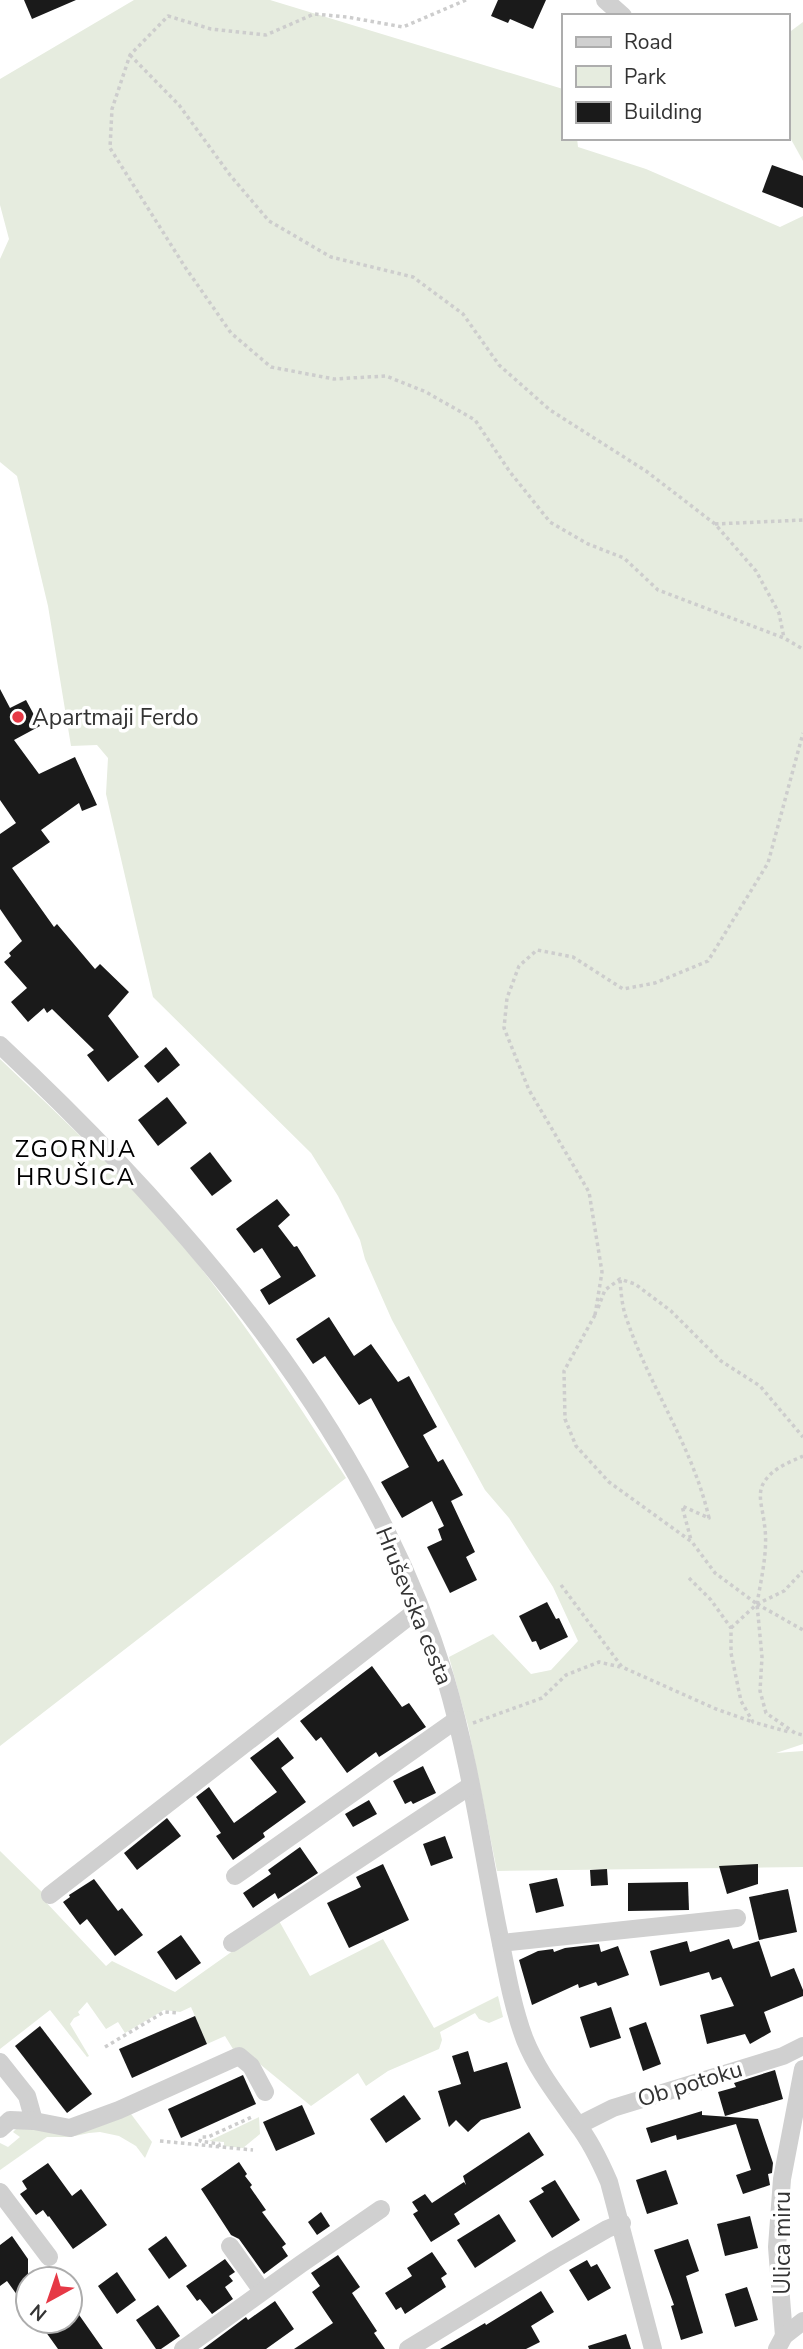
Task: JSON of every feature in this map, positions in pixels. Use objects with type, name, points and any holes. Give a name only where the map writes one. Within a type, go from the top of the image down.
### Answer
[{"type":"street","points":[[606,0],[621,14]]},
{"type":"street","name":"Hruševska cesta","points":[[0,1045],[71,1111],[125,1167],[229,1288],[302,1388],[354,1471],[388,1538],[420,1608],[445,1677],[510,1987],[524,2037],[549,2087],[579,2126],[600,2160],[622,2223],[653,2349]]},
{"type":"street","points":[[50,1895],[420,1608]]},
{"type":"street","points":[[235,1876],[457,1724]]},
{"type":"street","points":[[232,1943],[470,1786]]},
{"type":"street","points":[[501,1943],[737,1918]]},
{"type":"street","name":"Ob potoku","points":[[579,2126],[613,2108],[783,2056],[803,2046]]},
{"type":"street","points":[[0,2129],[10,2120],[34,2121],[70,2128],[119,2110],[132,2095],[239,2056],[251,2066],[265,2092]]},
{"type":"street","points":[[0,2062],[27,2096],[34,2121]]},
{"type":"street","name":"Ulica miru","points":[[780,2342],[778,2247],[782,2179],[803,2069]]},
{"type":"street","points":[[4,2204],[49,2257]]},
{"type":"street","points":[[190,2347],[262,2291],[381,2209]]},
{"type":"street","points":[[408,2349],[555,2259],[622,2223]]},
{"type":"street","points":[[230,2246],[262,2291]]},
{"type":"street","name":"Ulica miru","points":[[780,2342],[803,2321]]},
{"type":"path","points":[[466,0],[403,27],[314,14],[266,35],[211,29],[168,16],[130,55],[112,108],[110,148],[185,267],[231,333],[271,367],[334,379],[386,376],[425,392],[475,420],[510,472],[550,522],[588,544],[624,558],[658,590],[784,638],[803,649]]},
{"type":"path","points":[[130,55],[179,105],[230,175],[269,221],[331,257],[413,277],[463,314],[499,365],[550,410],[646,471],[715,524],[756,571],[779,613],[784,638]]},
{"type":"path","points":[[715,524],[803,520]]},
{"type":"path","points":[[595,1315],[602,1272],[589,1192],[529,1090],[504,1028],[507,998],[519,966],[537,950],[573,957],[623,989],[655,983],[708,961],[768,863],[803,733]]},
{"type":"path","points":[[620,1279],[605,1290],[595,1315],[564,1371],[565,1419],[576,1446],[609,1482],[692,1542],[715,1573],[757,1604],[803,1630]]},
{"type":"path","points":[[620,1279],[635,1284],[671,1311],[721,1361],[760,1386],[803,1437]]},
{"type":"path","points":[[620,1279],[625,1315],[682,1438],[705,1500],[709,1518],[682,1506],[692,1542]]},
{"type":"path","points":[[795,1733],[766,1713],[760,1691],[762,1657],[757,1604],[765,1526],[761,1487],[768,1475],[803,1456]]},
{"type":"path","points":[[731,1628],[757,1604],[784,1591],[803,1571]]},
{"type":"path","points":[[689,1578],[711,1600],[731,1628],[731,1653],[741,1701],[753,1722]]},
{"type":"path","points":[[561,1584],[622,1667]]},
{"type":"path","points":[[457,1724],[542,1698],[566,1675],[599,1662],[622,1667],[716,1709],[803,1735]]},
{"type":"path","points":[[105,2047],[164,2012],[179,2013]]},
{"type":"path","points":[[219,2147],[219,2144],[200,2141],[201,2137],[208,2137],[254,2116]]},
{"type":"path","points":[[160,2141],[253,2150]]},
{"type":"green space","points":[[134,0],[270,0],[562,89],[562,140],[577,140],[578,147],[646,169],[780,227],[803,216],[803,1744],[776,1753],[803,1751],[803,1867],[497,1871],[468,1726],[449,1657],[493,1634],[531,1674],[551,1670],[578,1641],[553,1587],[509,1518],[485,1490],[392,1320],[365,1259],[360,1240],[338,1196],[311,1153],[153,997],[106,794],[108,758],[97,745],[71,746],[48,606],[17,476],[0,462],[0,259],[9,239],[0,205],[0,79]]},
{"type":"green space","points":[[803,22],[803,161],[789,136],[789,32]]},
{"type":"green space","points":[[0,1059],[115,1171],[180,1242],[246,1328],[346,1478],[0,1746]]},
{"type":"green space","points":[[0,1851],[43,1893],[43,1899],[106,1966],[112,1961],[175,1992],[278,1919],[310,1976],[383,1939],[434,2028],[498,1996],[503,2017],[489,2023],[479,2019],[475,2013],[440,2032],[442,2040],[439,2049],[388,2071],[366,2086],[358,2073],[311,2106],[239,2047],[233,2049],[225,2036],[207,2044],[191,2007],[180,2012],[164,2010],[125,2033],[118,2022],[106,2029],[87,2002],[78,2012],[80,2015],[70,2024],[89,2056],[87,2057],[50,2010],[0,2049]]},
{"type":"green space","points":[[128,2110],[152,2142],[145,2158],[136,2146],[119,2136],[100,2132],[70,2137],[47,2137],[0,2170],[0,2143],[8,2147],[20,2137],[13,2132],[17,2128]]},
{"type":"green space","points":[[259,2117],[260,2134],[243,2148],[209,2141]]},
{"type":"building","points":[[24,0],[76,0],[32,19]]},
{"type":"building","points":[[498,0],[546,0],[533,29],[510,19],[508,23],[491,16]]},
{"type":"building","points":[[772,165],[803,176],[803,208],[762,192]]},
{"type":"building","points":[[0,689],[10,708],[26,700],[40,726],[14,740],[39,774],[75,757],[97,805],[82,811],[79,803],[41,830],[50,842],[12,868],[54,927],[57,924],[95,969],[100,964],[129,992],[108,1016],[139,1057],[108,1082],[87,1055],[94,1050],[52,1009],[47,1013],[44,1008],[28,1022],[11,1002],[27,988],[4,962],[22,941],[0,909],[0,834],[16,823],[0,800]]},
{"type":"building","points":[[166,1047],[180,1065],[158,1083],[144,1066]]},
{"type":"building","points":[[167,1097],[187,1123],[158,1146],[138,1120]]},
{"type":"building","points":[[210,1152],[232,1181],[212,1196],[190,1168]]},
{"type":"building","points":[[277,1199],[290,1215],[278,1226],[294,1247],[297,1246],[316,1276],[269,1305],[260,1290],[281,1277],[262,1248],[254,1253],[236,1229]]},
{"type":"building","points":[[329,1317],[354,1356],[371,1344],[398,1382],[409,1376],[437,1427],[423,1435],[438,1462],[443,1459],[463,1495],[451,1501],[475,1552],[466,1557],[477,1580],[450,1593],[427,1547],[442,1540],[438,1529],[444,1526],[432,1501],[402,1518],[381,1482],[409,1467],[371,1398],[359,1405],[325,1356],[313,1364],[296,1339]]},
{"type":"building","points":[[547,1602],[568,1637],[540,1650],[536,1641],[532,1642],[519,1616]]},
{"type":"building","points":[[372,1666],[402,1707],[409,1703],[426,1727],[379,1757],[376,1752],[347,1773],[321,1737],[316,1741],[300,1721]]},
{"type":"building","points":[[278,1737],[294,1758],[281,1768],[306,1802],[263,1833],[265,1837],[233,1860],[216,1836],[221,1833],[196,1797],[209,1787],[234,1823],[277,1792],[250,1758]]},
{"type":"building","points":[[423,1766],[436,1793],[413,1804],[411,1801],[405,1804],[393,1781]]},
{"type":"building","points":[[369,1800],[377,1814],[353,1827],[345,1814]]},
{"type":"building","points":[[167,1818],[181,1836],[137,1870],[124,1853]]},
{"type":"building","points":[[445,1836],[453,1858],[431,1866],[423,1844]]},
{"type":"building","points":[[300,1847],[318,1873],[278,1899],[275,1893],[253,1908],[243,1893],[271,1874],[268,1870]]},
{"type":"building","points":[[383,1864],[409,1920],[349,1948],[327,1903],[361,1887],[356,1877]]},
{"type":"building","points":[[758,1864],[758,1884],[727,1894],[719,1866]]},
{"type":"building","points":[[607,1869],[608,1885],[591,1886],[590,1870]]},
{"type":"building","points":[[557,1878],[564,1906],[536,1913],[529,1884]]},
{"type":"building","points":[[94,1879],[118,1911],[122,1908],[143,1935],[115,1956],[87,1919],[80,1925],[63,1902]]},
{"type":"building","points":[[688,1882],[689,1910],[628,1911],[628,1883]]},
{"type":"building","points":[[788,1889],[797,1932],[759,1940],[749,1897]]},
{"type":"building","points":[[181,1935],[201,1963],[176,1980],[157,1952]]},
{"type":"building","points":[[729,1939],[733,1949],[759,1941],[771,1977],[794,1968],[803,1996],[764,2012],[771,2032],[750,2044],[745,2034],[707,2044],[700,2015],[734,2006],[721,1977],[712,1980],[709,1972],[660,1986],[650,1951],[687,1941],[690,1952]]},
{"type":"building","points":[[599,1944],[601,1952],[618,1946],[629,1975],[598,1986],[596,1982],[579,1988],[578,1984],[532,2005],[519,1960],[538,1951],[553,1949],[554,1952]]},
{"type":"building","points":[[611,2007],[621,2038],[590,2048],[580,2017]]},
{"type":"building","points":[[195,2016],[207,2044],[132,2078],[119,2049]]},
{"type":"building","points":[[646,2022],[661,2064],[643,2071],[629,2028]]},
{"type":"building","points":[[40,2026],[92,2094],[67,2113],[15,2046]]},
{"type":"building","points":[[468,2051],[474,2072],[507,2062],[521,2108],[481,2120],[468,2132],[456,2120],[449,2127],[438,2091],[461,2084],[452,2056]]},
{"type":"building","points":[[775,2070],[783,2099],[725,2116],[718,2092],[736,2087],[734,2083]]},
{"type":"building","points":[[243,2075],[256,2104],[181,2138],[168,2109]]},
{"type":"building","points":[[404,2095],[421,2119],[386,2143],[370,2119]]},
{"type":"building","points":[[302,2105],[315,2134],[276,2151],[263,2122]]},
{"type":"building","points":[[702,2111],[702,2115],[758,2119],[773,2163],[772,2173],[768,2174],[770,2185],[743,2194],[736,2175],[751,2170],[736,2124],[677,2140],[676,2135],[651,2143],[646,2128]]},
{"type":"building","points":[[529,2132],[544,2155],[454,2214],[460,2224],[431,2242],[413,2214],[418,2211],[412,2202],[425,2194],[432,2203],[464,2182],[466,2185],[463,2176]]},
{"type":"building","points":[[239,2162],[252,2185],[250,2187],[266,2210],[262,2212],[286,2244],[282,2247],[288,2256],[264,2274],[239,2239],[231,2235],[201,2189]]},
{"type":"building","points":[[48,2163],[72,2196],[81,2189],[107,2225],[73,2249],[49,2216],[43,2210],[36,2215],[20,2194],[27,2189],[22,2181]]},
{"type":"building","points":[[666,2170],[678,2204],[647,2214],[636,2180]]},
{"type":"building","points":[[555,2180],[580,2220],[552,2238],[529,2201],[544,2192],[541,2188]]},
{"type":"building","points":[[321,2212],[330,2226],[317,2235],[308,2222]]},
{"type":"building","points":[[499,2214],[516,2241],[475,2268],[457,2240]]},
{"type":"building","points":[[750,2216],[758,2248],[725,2256],[717,2224]]},
{"type":"building","points":[[12,2236],[28,2259],[28,2265],[14,2265],[14,2291],[7,2281],[0,2286],[0,2245]]},
{"type":"building","points":[[166,2236],[187,2266],[169,2279],[148,2249]]},
{"type":"building","points":[[688,2239],[699,2271],[686,2276],[703,2333],[681,2340],[671,2306],[674,2305],[654,2250]]},
{"type":"building","points":[[432,2252],[447,2274],[441,2278],[446,2287],[405,2314],[401,2307],[396,2310],[385,2293],[412,2276],[407,2268]]},
{"type":"building","points":[[338,2255],[360,2287],[352,2293],[377,2331],[374,2333],[385,2349],[294,2349],[333,2323],[312,2292],[320,2286],[311,2273]]},
{"type":"building","points":[[225,2259],[235,2272],[229,2276],[233,2281],[225,2287],[233,2299],[212,2314],[200,2299],[197,2301],[186,2286]]},
{"type":"building","points":[[587,2260],[591,2267],[597,2264],[611,2288],[588,2301],[569,2270]]},
{"type":"building","points":[[117,2272],[136,2300],[117,2314],[98,2286]]},
{"type":"building","points":[[747,2287],[758,2320],[735,2327],[725,2294]]},
{"type":"building","points":[[541,2291],[554,2312],[531,2326],[540,2342],[526,2349],[440,2349],[485,2323],[486,2325]]},
{"type":"building","points":[[275,2301],[294,2329],[266,2349],[203,2349],[246,2317],[248,2320]]},
{"type":"building","points":[[158,2305],[180,2336],[161,2349],[156,2349],[136,2320]]},
{"type":"building","points":[[84,2322],[103,2349],[58,2349],[48,2335],[84,2335]]},
{"type":"building","points":[[626,2334],[631,2349],[589,2349],[588,2346]]},
{"type":"place","name":"Apartmaji Ferdo","points":[[18,717]]},
{"type":"district","name":"ZGORNJA HRUŠICA","points":[[76,1163]]}]
